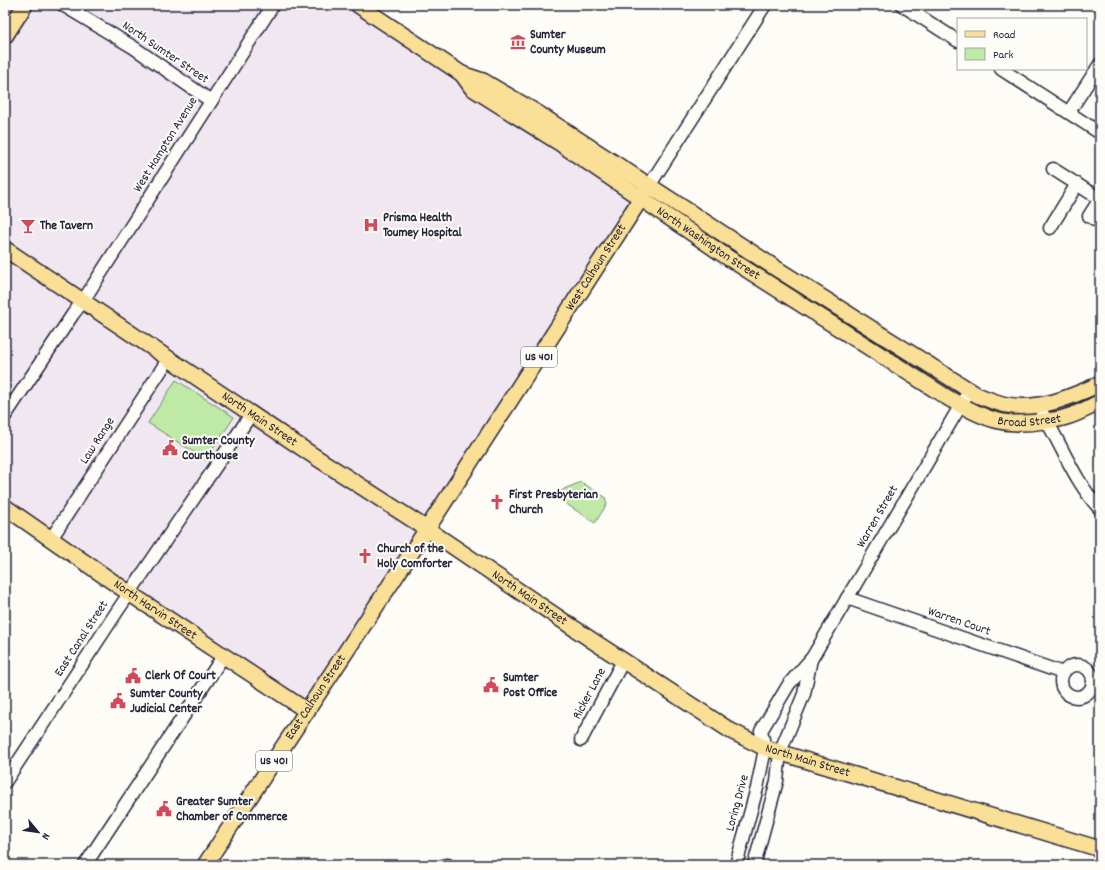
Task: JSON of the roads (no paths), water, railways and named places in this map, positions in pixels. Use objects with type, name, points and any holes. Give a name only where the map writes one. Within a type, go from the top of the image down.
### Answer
[{"type":"main road","points":[[5,36],[25,5]]},
{"type":"main road","name":"North Washington Street","points":[[358,5],[462,74],[483,81],[539,114],[777,269],[969,391]]},
{"type":"main road","name":"North Washington Street","points":[[462,74],[472,88],[561,144],[727,257],[960,405]]},
{"type":"main road","name":"West Calhoun Street","points":[[427,529],[649,186]]},
{"type":"main road","name":"North Main Street","points":[[5,249],[252,413],[314,456],[427,529],[623,661],[731,731],[765,748],[1100,849]]},
{"type":"main road","name":"Broad Street","points":[[969,391],[977,396],[1008,406],[1037,405],[1062,400],[1100,384]]},
{"type":"main road","name":"Broad Street","points":[[960,405],[977,414],[996,421],[1020,424],[1062,418],[1100,402]]},
{"type":"main road","name":"North Harvin Street","points":[[5,507],[129,593],[307,711]]},
{"type":"main road","name":"East Calhoun Street","points":[[205,865],[427,529]]},
{"type":"street","name":"North Sumter Street","points":[[63,5],[133,47],[211,101]]},
{"type":"street","name":"West Hampton Avenue","points":[[5,416],[83,300],[273,5]]},
{"type":"street","name":"West Calhoun Street","points":[[649,186],[765,5]]},
{"type":"street","points":[[902,5],[957,40]]},
{"type":"street","points":[[1069,112],[1100,64]]},
{"type":"street","points":[[1003,70],[1100,132]]},
{"type":"street","points":[[1053,169],[1100,199],[1089,216],[1100,222]]},
{"type":"street","points":[[1050,228],[1077,184]]},
{"type":"street","name":"Law Range","points":[[51,539],[169,358]]},
{"type":"street","name":"Warren Street","points":[[765,748],[761,731],[789,684],[812,658],[969,391]]},
{"type":"street","points":[[1037,405],[1047,421],[1073,472],[1100,509]]},
{"type":"street","name":"East Canal Street","points":[[5,782],[129,593],[252,413]]},
{"type":"street","name":"Warren Court","points":[[847,598],[1063,673]]},
{"type":"street","points":[[85,865],[224,655]]},
{"type":"street","name":"Warren Street","points":[[780,752],[804,694],[812,658]]},
{"type":"street","name":"Ricker Lane","points":[[581,740],[623,661]]},
{"type":"street","name":"Loring Drive","points":[[736,865],[757,788],[765,748]]},
{"type":"street","points":[[754,865],[777,781],[780,752]]},
{"type":"place","name":"Sumter County Museum","points":[[518,42]]},
{"type":"place","name":"Prisma Health Toumey Hospital","points":[[371,225]]},
{"type":"place","name":"The Tavern","points":[[28,226]]},
{"type":"place","name":"Sumter County Courthouse","points":[[170,448]]},
{"type":"place","name":"First Presbyterian Church","points":[[497,502]]},
{"type":"place","name":"Church of the Holy Comforter","points":[[365,556]]},
{"type":"place","name":"Clerk Of Court","points":[[133,676]]},
{"type":"place","name":"Sumter Post Office","points":[[491,685]]},
{"type":"place","name":"Sumter County Judicial Center","points":[[118,701]]},
{"type":"place","name":"Greater Sumter Chamber of Commerce","points":[[164,809]]}]
